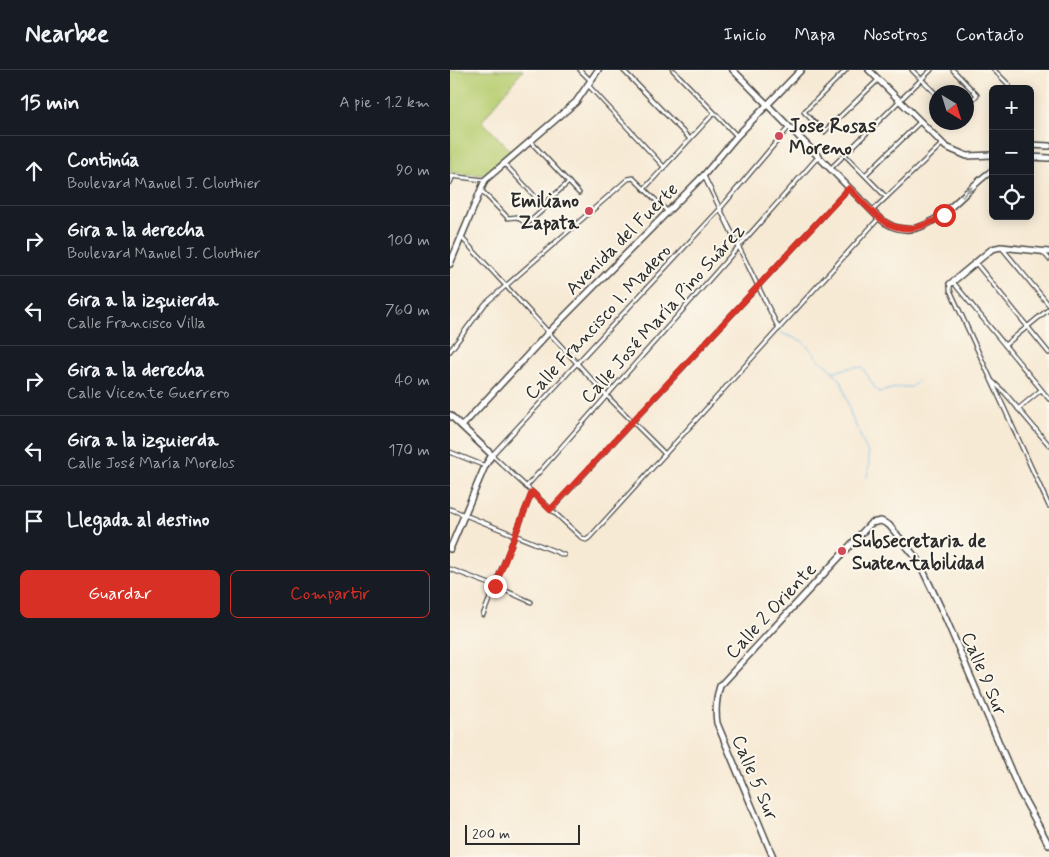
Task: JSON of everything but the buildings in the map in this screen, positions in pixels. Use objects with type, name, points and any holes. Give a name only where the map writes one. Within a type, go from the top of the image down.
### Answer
[{"type":"street","points":[[580,70],[664,167]]},
{"type":"street","points":[[450,264],[485,180],[576,102],[598,70]]},
{"type":"street","points":[[623,70],[690,139]]},
{"type":"street","points":[[672,70],[737,136]]},
{"type":"street","points":[[733,70],[872,212],[890,226],[906,229],[926,225],[944,215],[977,182],[989,173]]},
{"type":"street","name":"Avenida del Fuerte","points":[[462,426],[549,332],[704,175],[766,104],[801,70]]},
{"type":"street","points":[[846,70],[804,112],[824,132],[878,80]]},
{"type":"street","points":[[869,70],[942,144],[968,156],[989,155]]},
{"type":"street","points":[[912,70],[929,88]]},
{"type":"street","points":[[830,169],[931,70]]},
{"type":"street","points":[[953,70],[967,85]]},
{"type":"street","points":[[994,70],[1009,85]]},
{"type":"street","points":[[644,189],[714,112]]},
{"type":"street","points":[[865,176],[920,122]]},
{"type":"street","name":"Calle Francisco I. Madero","points":[[450,549],[485,466],[492,455],[720,210],[789,127]]},
{"type":"street","points":[[530,141],[579,193]]},
{"type":"street","points":[[872,212],[942,144]]},
{"type":"street","points":[[1034,145],[1049,146]]},
{"type":"street","points":[[845,155],[886,198]]},
{"type":"street","name":"Calle José María Pino Suárez","points":[[526,487],[818,157]]},
{"type":"street","points":[[1034,158],[1049,158]]},
{"type":"street","points":[[480,189],[508,218],[517,217],[527,224],[544,209],[543,204],[504,163]]},
{"type":"street","points":[[704,175],[738,249],[779,329]]},
{"type":"street","points":[[450,183],[451,176],[485,180]]},
{"type":"street","points":[[450,350],[480,309],[631,178],[668,212]]},
{"type":"street","points":[[543,204],[569,182]]},
{"type":"street","points":[[550,510],[849,188]]},
{"type":"street","points":[[450,416],[550,510],[583,540],[586,540],[879,218]]},
{"type":"street","points":[[461,237],[607,396],[665,454]]},
{"type":"street","points":[[1001,247],[1049,305]]},
{"type":"street","points":[[1049,252],[1001,247],[992,248],[951,283],[950,290],[1049,506]]},
{"type":"street","points":[[1042,251],[1049,259]]},
{"type":"street","points":[[975,262],[1049,353]]},
{"type":"street","points":[[951,283],[1049,398]]},
{"type":"street","points":[[1005,346],[1049,309]]},
{"type":"street","points":[[992,381],[1002,389],[1049,445]]},
{"type":"street","points":[[1018,409],[1041,390]]},
{"type":"street","points":[[450,452],[485,466]]},
{"type":"street","points":[[483,615],[532,492]]},
{"type":"street","points":[[1044,496],[1048,493]]},
{"type":"street","points":[[450,509],[564,555]]},
{"type":"street","name":"Calle 2 Oriente","points":[[715,708],[720,686],[871,524],[881,521]]},
{"type":"street","name":"Calle 9 Sur","points":[[881,521],[889,525],[918,560],[946,619],[1020,792],[1040,832],[1049,845]]},
{"type":"street","points":[[450,569],[532,602]]},
{"type":"street","name":"Calle 5 Sur","points":[[715,708],[717,723],[773,857]]},
{"type":"green space","points":[[450,70],[523,70],[482,121],[511,151],[483,175],[450,173]]},
{"type":"waterway","points":[[781,333],[802,341],[842,382],[851,415],[868,453],[867,477]]},
{"type":"waterway","points":[[833,371],[855,367],[863,368],[876,390],[880,392],[899,387],[911,387],[918,381]]},
{"type":"place","name":"Jose Rosas Moreno","points":[[779,136]]},
{"type":"place","name":"Emiliano Zapata","points":[[589,211]]},
{"type":"place","name":"Subsecretaria de Suatentabilidad","points":[[842,551]]},
{"type":"route","points":[[495,586],[532,492],[550,510],[849,188],[879,218],[893,227],[906,229],[926,225],[944,215]]}]
